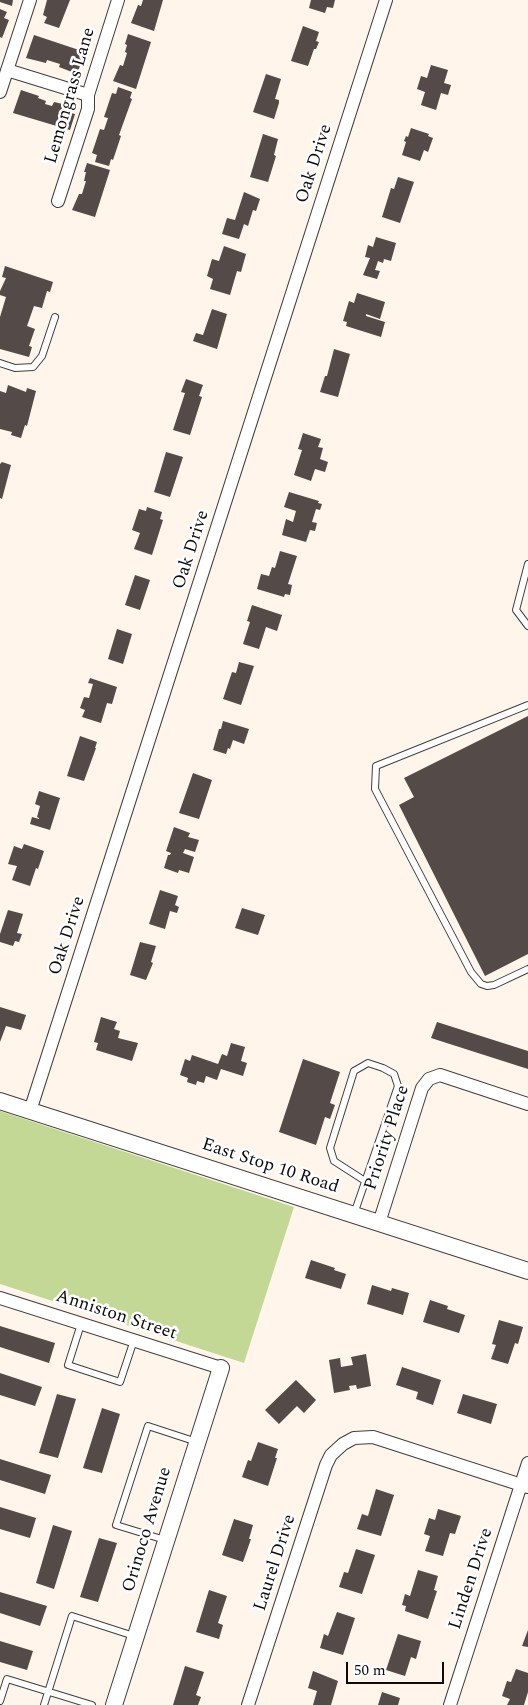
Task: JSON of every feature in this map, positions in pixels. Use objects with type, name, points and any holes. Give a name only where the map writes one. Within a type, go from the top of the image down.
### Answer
[{"type":"street","points":[[0,92],[30,0]]},
{"type":"street","name":"Lemongrass Lane","points":[[58,201],[88,109],[88,95],[118,0]]},
{"type":"street","name":"Oak Drive","points":[[30,1111],[386,0]]},
{"type":"street","points":[[7,70],[88,95]]},
{"type":"street","name":"Priority Place","points":[[379,1224],[422,1088],[429,1079],[440,1075],[528,1104]]},
{"type":"street","name":"East Stop 10 Road","points":[[0,1101],[528,1271]]},
{"type":"street","name":"Anniston Street","points":[[0,1298],[221,1368]]},
{"type":"street","name":"Orinoco Avenue","points":[[114,1705],[221,1368]]},
{"type":"street","name":"Laurel Drive","points":[[248,1705],[326,1465],[335,1450],[349,1441],[362,1437],[373,1437],[525,1486]]},
{"type":"street","name":"Linden Drive","points":[[450,1705],[525,1486],[528,1463]]},
{"type":"lane","points":[[0,363],[15,368],[33,366],[42,356],[55,317]]},
{"type":"lane","points":[[528,564],[516,610],[528,626]]},
{"type":"lane","points":[[528,705],[376,766],[375,789],[471,972],[481,984],[487,986],[494,984],[528,969]]},
{"type":"lane","points":[[354,1215],[398,1086],[394,1074],[368,1063],[354,1071],[330,1148],[334,1160],[365,1181]]},
{"type":"lane","points":[[81,1324],[68,1365],[112,1380],[120,1382],[134,1340]]},
{"type":"lane","points":[[166,1541],[116,1525],[148,1426],[197,1442]]},
{"type":"lane","points":[[44,1705],[72,1616],[136,1637]]},
{"type":"lane","points":[[0,1701],[7,1679],[92,1705]]},
{"type":"green space","points":[[0,1111],[294,1207],[244,1363],[0,1284]]},
{"type":"building","points":[[0,0],[13,0],[12,6],[0,2]]},
{"type":"building","points":[[47,0],[70,0],[59,28],[44,23],[47,17],[43,15]]},
{"type":"building","points":[[143,0],[163,0],[154,31],[131,23],[138,5],[141,6]]},
{"type":"building","points":[[311,0],[335,0],[333,8],[327,7],[325,13],[309,8]]},
{"type":"building","points":[[0,9],[7,12],[4,18],[9,20],[2,38],[0,37]]},
{"type":"building","points":[[303,26],[319,32],[316,41],[319,42],[316,49],[314,49],[308,66],[291,61]]},
{"type":"building","points":[[128,34],[151,42],[136,89],[113,81],[120,65],[123,66],[127,53],[125,52],[127,45],[125,44]]},
{"type":"building","points":[[34,35],[85,52],[77,74],[59,67],[60,64],[47,60],[46,63],[26,58]]},
{"type":"building","points":[[431,65],[448,70],[444,83],[451,85],[448,95],[441,93],[436,110],[421,105],[425,92],[417,89],[421,76],[427,78]]},
{"type":"building","points":[[266,74],[281,79],[275,99],[279,100],[279,103],[274,119],[253,112]]},
{"type":"building","points":[[118,87],[132,92],[130,98],[132,99],[119,135],[121,136],[113,160],[111,159],[109,166],[95,162],[97,155],[92,153],[100,129],[104,130],[108,118],[104,117],[112,93],[116,94]]},
{"type":"building","points":[[21,90],[39,96],[38,98],[46,101],[45,104],[52,106],[54,102],[67,105],[65,111],[75,114],[70,130],[13,113]]},
{"type":"building","points":[[411,128],[429,134],[428,136],[433,138],[428,152],[424,150],[420,161],[402,155],[406,142],[404,141],[406,136],[408,137]]},
{"type":"building","points":[[263,134],[278,139],[274,155],[276,156],[268,182],[250,177]]},
{"type":"building","points":[[87,163],[110,170],[95,217],[72,210],[79,194],[82,194],[86,181],[84,181],[86,172],[84,172]]},
{"type":"building","points":[[398,177],[414,182],[400,223],[382,217],[391,188],[394,189]]},
{"type":"building","points":[[244,192],[260,199],[256,211],[253,210],[248,226],[244,224],[239,239],[222,234],[227,218],[235,220]]},
{"type":"building","points":[[376,237],[396,243],[391,261],[384,259],[383,263],[378,261],[375,270],[380,271],[377,279],[363,275],[370,258],[365,257],[368,245],[373,247]]},
{"type":"building","points":[[224,246],[246,254],[241,272],[237,271],[230,295],[210,289],[213,279],[207,276],[212,259],[219,261]]},
{"type":"building","points":[[5,266],[53,282],[50,292],[47,291],[42,308],[34,306],[27,326],[35,329],[29,346],[32,347],[29,357],[0,349],[0,317],[6,297],[0,295],[0,291],[6,278],[2,277]]},
{"type":"building","points":[[357,293],[385,302],[380,319],[366,314],[366,316],[385,322],[381,337],[346,326],[347,322],[343,321],[349,301],[354,303]]},
{"type":"building","points":[[212,309],[227,314],[217,349],[193,341],[196,333],[203,335]]},
{"type":"building","points":[[334,349],[350,354],[338,397],[320,392],[325,376],[327,376]]},
{"type":"building","points":[[186,379],[203,385],[199,396],[202,397],[190,435],[173,430],[185,393],[181,392]]},
{"type":"building","points":[[8,385],[26,392],[27,388],[36,391],[27,426],[25,425],[21,438],[11,435],[12,432],[0,429],[0,391],[6,393]]},
{"type":"building","points":[[303,433],[321,439],[318,447],[323,448],[320,459],[328,462],[325,472],[315,469],[311,481],[294,475],[302,450],[298,449]]},
{"type":"building","points":[[166,452],[183,457],[170,497],[154,492]]},
{"type":"building","points":[[2,462],[11,465],[2,499],[0,498],[0,464]]},
{"type":"building","points":[[289,492],[319,501],[318,503],[322,504],[320,510],[316,509],[312,522],[317,523],[315,531],[310,530],[306,542],[282,535],[286,519],[293,522],[296,511],[284,507]]},
{"type":"building","points":[[147,507],[162,512],[160,519],[163,520],[152,555],[134,549],[140,533],[132,530],[139,509],[146,511]]},
{"type":"building","points":[[280,551],[297,556],[288,584],[292,585],[290,595],[285,594],[284,597],[257,589],[261,574],[269,576],[272,567],[275,568]]},
{"type":"building","points":[[135,575],[150,580],[140,610],[125,605]]},
{"type":"building","points":[[252,605],[282,615],[277,631],[266,627],[259,649],[243,644],[250,622],[247,621]]},
{"type":"building","points":[[117,629],[132,634],[123,664],[108,659]]},
{"type":"building","points":[[239,662],[254,666],[241,705],[223,699],[232,672],[236,673]]},
{"type":"building","points":[[90,678],[117,687],[112,704],[107,703],[101,723],[82,717],[85,710],[80,708],[84,697],[89,698],[93,684],[88,683]]},
{"type":"building","points":[[528,716],[528,954],[485,976],[399,805],[414,797],[404,778]]},
{"type":"building","points":[[223,721],[249,729],[244,744],[233,740],[226,754],[213,750]]},
{"type":"building","points":[[80,736],[97,742],[84,781],[67,776]]},
{"type":"building","points":[[193,773],[212,780],[199,819],[179,813]]},
{"type":"building","points":[[39,791],[60,798],[50,830],[30,824],[32,817],[39,819],[37,817],[40,806],[35,804]]},
{"type":"building","points":[[174,827],[190,833],[188,837],[199,840],[195,852],[185,849],[183,853],[194,857],[189,873],[179,870],[178,873],[164,868],[168,855],[171,853],[166,851]]},
{"type":"building","points":[[24,844],[44,851],[30,886],[12,880],[17,866],[8,864],[14,846],[22,849]]},
{"type":"building","points":[[160,890],[178,896],[175,905],[179,907],[177,913],[170,911],[165,929],[149,924]]},
{"type":"building","points":[[242,908],[265,915],[258,935],[235,928]]},
{"type":"building","points":[[8,910],[23,914],[17,933],[22,934],[19,942],[15,941],[13,946],[0,942],[0,934]]},
{"type":"building","points":[[140,942],[156,946],[151,962],[153,963],[146,980],[130,975]]},
{"type":"building","points":[[0,1007],[26,1015],[21,1030],[6,1026],[0,1042]]},
{"type":"building","points":[[101,1017],[117,1022],[114,1029],[120,1031],[118,1038],[138,1043],[132,1061],[96,1050],[98,1043],[94,1042]]},
{"type":"building","points":[[437,1022],[528,1051],[528,1069],[431,1038]]},
{"type":"building","points":[[231,1043],[245,1047],[241,1061],[247,1063],[243,1076],[221,1069],[217,1080],[206,1076],[204,1083],[197,1081],[196,1085],[187,1082],[188,1078],[180,1075],[185,1059],[190,1061],[192,1055],[218,1064],[222,1054],[227,1056]]},
{"type":"building","points":[[303,1059],[340,1072],[330,1103],[335,1105],[330,1119],[325,1117],[316,1145],[279,1132]]},
{"type":"building","points":[[311,1260],[346,1274],[341,1289],[305,1278]]},
{"type":"building","points":[[372,1285],[391,1291],[392,1288],[409,1293],[403,1315],[367,1304]]},
{"type":"building","points":[[430,1300],[448,1306],[447,1309],[465,1315],[459,1333],[423,1322]]},
{"type":"building","points":[[499,1320],[523,1327],[518,1344],[515,1343],[508,1364],[491,1359],[496,1345],[492,1344]]},
{"type":"building","points":[[0,1326],[55,1343],[49,1363],[0,1347]]},
{"type":"building","points":[[366,1354],[371,1386],[357,1389],[356,1385],[349,1386],[350,1390],[334,1393],[329,1360],[340,1358],[341,1367],[353,1365],[351,1357]]},
{"type":"building","points":[[402,1367],[441,1380],[433,1405],[416,1399],[418,1392],[396,1385]]},
{"type":"building","points":[[0,1373],[42,1387],[35,1406],[0,1395]]},
{"type":"building","points":[[296,1380],[316,1400],[304,1413],[297,1406],[279,1424],[265,1410]]},
{"type":"building","points":[[57,1394],[76,1399],[58,1458],[39,1453]]},
{"type":"building","points":[[463,1394],[497,1404],[491,1424],[457,1413]]},
{"type":"building","points":[[102,1408],[120,1414],[102,1473],[83,1468]]},
{"type":"building","points":[[258,1442],[278,1449],[268,1486],[242,1477],[248,1460],[251,1461]]},
{"type":"building","points":[[0,1459],[51,1475],[45,1494],[0,1480]]},
{"type":"building","points":[[376,1489],[394,1495],[381,1536],[357,1529],[362,1514],[368,1516]]},
{"type":"building","points":[[0,1507],[36,1518],[30,1538],[0,1529]]},
{"type":"building","points":[[438,1509],[461,1516],[455,1534],[450,1533],[443,1556],[425,1551],[430,1536],[424,1534],[429,1518],[435,1520]]},
{"type":"building","points":[[234,1519],[253,1525],[249,1539],[251,1539],[243,1562],[222,1555]]},
{"type":"building","points":[[53,1525],[72,1531],[54,1589],[36,1583]]},
{"type":"building","points":[[99,1538],[117,1543],[98,1602],[80,1597]]},
{"type":"building","points":[[356,1549],[375,1555],[362,1594],[339,1587],[344,1572],[348,1573]]},
{"type":"building","points":[[418,1570],[438,1576],[434,1590],[437,1591],[428,1619],[405,1611],[406,1606],[402,1605],[405,1594],[410,1596]]},
{"type":"building","points":[[209,1590],[227,1596],[218,1623],[223,1625],[219,1639],[196,1632]]},
{"type":"building","points":[[0,1592],[47,1606],[40,1626],[0,1613]]},
{"type":"building","points":[[337,1612],[355,1618],[343,1655],[320,1648],[324,1634],[328,1636]]},
{"type":"building","points":[[528,1630],[528,1647],[522,1646]]},
{"type":"building","points":[[398,1634],[421,1641],[416,1659],[411,1657],[405,1676],[386,1670]]},
{"type":"building","points":[[0,1641],[33,1651],[27,1670],[0,1662]]},
{"type":"building","points":[[185,1666],[204,1672],[196,1695],[201,1697],[198,1705],[173,1705]]},
{"type":"building","points":[[516,1669],[528,1673],[528,1692],[524,1705],[507,1705],[510,1699],[502,1696],[507,1681],[511,1682]]},
{"type":"building","points":[[313,1671],[338,1681],[331,1705],[313,1705],[317,1691],[308,1688]]},
{"type":"building","points":[[382,1692],[400,1698],[398,1705],[378,1705]]}]
